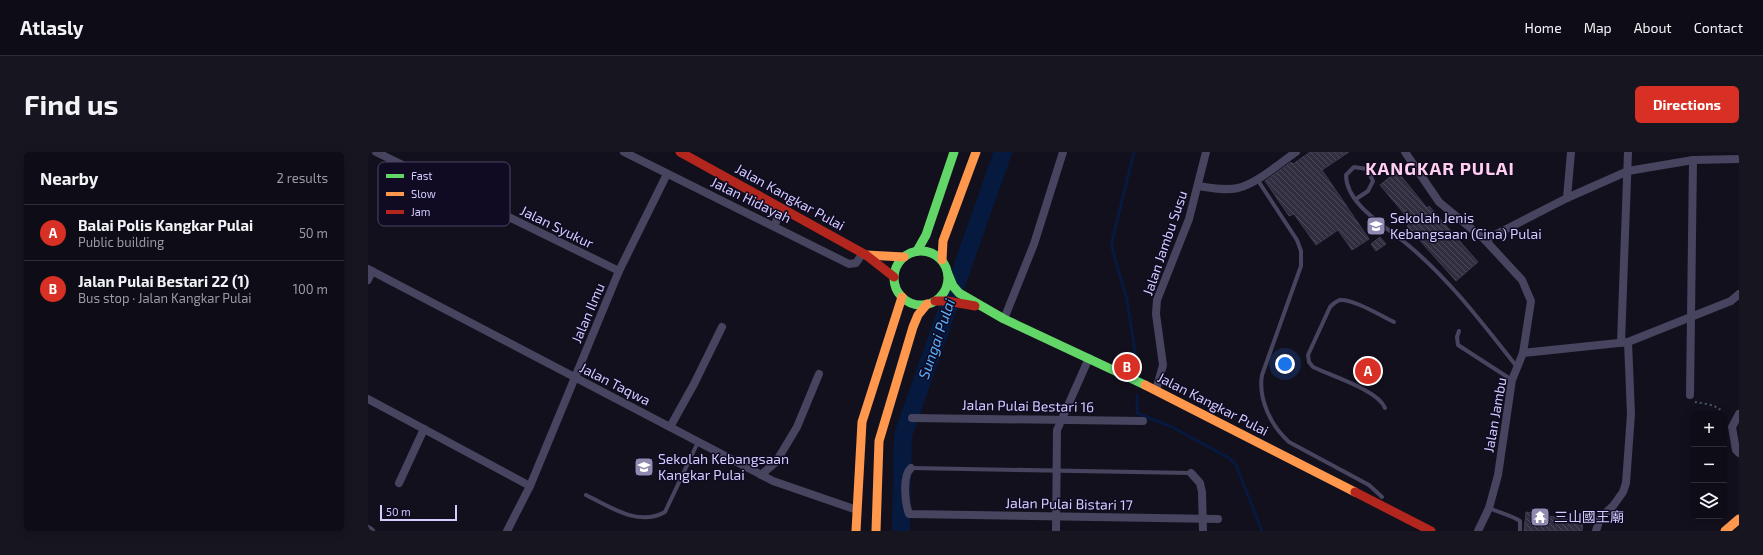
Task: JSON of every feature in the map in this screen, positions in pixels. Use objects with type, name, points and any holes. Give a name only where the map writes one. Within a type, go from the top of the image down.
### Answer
[{"type":"main road","name":"Jalan Kangkar Pulai","points":[[680,152],[865,254],[894,277]]},
{"type":"main road","points":[[917,251],[926,235],[954,152]]},
{"type":"main road","points":[[876,531],[878,440],[918,315],[946,290],[948,274],[942,260],[943,241],[976,152]]},
{"type":"main road","points":[[931,303],[918,305],[902,298],[895,284],[894,277],[896,267],[904,257],[917,251],[930,252],[942,260]]},
{"type":"main road","name":"Jalan Kangkar Pulai","points":[[865,254],[904,257]]},
{"type":"main road","name":"Jalan Kangkar Pulai","points":[[948,274],[953,286],[959,293],[981,307],[1156,390],[1430,531]]},
{"type":"main road","points":[[856,531],[862,422],[902,298]]},
{"type":"main road","name":"Jalan Kangkar Pulai","points":[[931,303],[947,301],[981,307]]},
{"type":"main road","points":[[1725,531],[1739,518]]},
{"type":"street","name":"Jalan Syukur","points":[[376,152],[396,162]]},
{"type":"street","name":"Jalan Hidayah","points":[[624,152],[849,264],[856,264],[865,254]]},
{"type":"street","points":[[1004,319],[1034,244],[1063,152]]},
{"type":"street","name":"Jalan Jambu Susu","points":[[1156,390],[1163,365],[1156,314],[1157,300],[1189,219],[1206,152]]},
{"type":"street","points":[[1198,186],[1223,189],[1238,188],[1257,179],[1296,152]]},
{"type":"street","points":[[1405,152],[1439,202],[1485,240],[1567,198],[1628,171],[1693,160],[1739,159]]},
{"type":"street","points":[[1567,198],[1571,152]]},
{"type":"street","points":[[1596,531],[1600,518],[1613,506],[1623,492],[1626,483],[1632,414],[1625,342],[1626,184],[1628,152]]},
{"type":"street","points":[[1690,395],[1693,160]]},
{"type":"street","name":"Jalan Ilmu","points":[[507,531],[530,486],[619,271],[667,174]]},
{"type":"street","points":[[774,226],[782,209]]},
{"type":"street","name":"Jalan Syukur","points":[[510,218],[619,271]]},
{"type":"street","name":"Jalan Jambu","points":[[1478,531],[1489,508],[1498,474],[1512,380],[1523,353],[1531,301],[1522,280],[1485,240]]},
{"type":"street","points":[[368,280],[370,270]]},
{"type":"street","name":"Jalan Taqwa","points":[[370,270],[773,481],[857,510]]},
{"type":"street","points":[[1523,353],[1625,342],[1731,301],[1739,294]]},
{"type":"street","points":[[670,427],[694,384],[722,327]]},
{"type":"street","points":[[1056,531],[1057,430],[1089,358]]},
{"type":"street","points":[[761,475],[776,462],[794,433],[819,374]]},
{"type":"street","points":[[368,398],[530,486]]},
{"type":"street","points":[[1739,414],[1732,428],[1736,450],[1739,453]]},
{"type":"street","name":"Jalan Pulai Bestari 16","points":[[912,418],[1143,421]]},
{"type":"street","points":[[399,482],[424,429]]},
{"type":"street","name":"Jalan Pulai Bistari 17","points":[[911,468],[906,475],[907,508],[909,514],[919,516],[1218,519]]},
{"type":"street","points":[[1191,473],[1200,483],[1204,518],[1203,531]]},
{"type":"lane","points":[[1356,199],[1368,191],[1373,181],[1367,169],[1354,167],[1346,175],[1346,186],[1356,199],[1371,217],[1408,244],[1454,288],[1517,367]]},
{"type":"lane","points":[[1257,179],[1297,240],[1301,251],[1301,266],[1260,384],[1262,396],[1269,415],[1279,434],[1289,442],[1370,485],[1382,497]]},
{"type":"lane","points":[[1385,408],[1380,399],[1370,392],[1313,367],[1309,362],[1308,355],[1330,307],[1336,301],[1342,300],[1351,302],[1394,322]]},
{"type":"lane","points":[[1459,331],[1457,337],[1458,345],[1512,380]]},
{"type":"lane","points":[[586,495],[632,516],[648,518],[658,516],[665,512],[698,442]]},
{"type":"lane","points":[[911,468],[1191,473]]},
{"type":"lane","points":[[1489,508],[1520,521],[1520,531]]},
{"type":"path","points":[[1690,395],[1691,400],[1710,405],[1722,411]]},
{"type":"building","points":[[1310,152],[1349,152],[1322,170],[1369,239],[1352,250],[1338,230],[1316,245],[1294,214],[1289,216],[1265,181],[1291,162],[1293,164]]},
{"type":"building","points":[[1397,171],[1427,208],[1429,206],[1478,262],[1456,281],[1407,226],[1411,222],[1380,185]]},
{"type":"building","points":[[1380,237],[1386,244],[1376,251],[1371,244]]},
{"type":"building","name":"三山國王廟","points":[[1526,512],[1583,522],[1582,531],[1524,531]]},
{"type":"waterway","name":"Sungai Pulai","points":[[901,531],[903,435],[1003,152]]},
{"type":"waterway","points":[[1134,152],[1112,241],[1112,248],[1127,300],[1139,378]]},
{"type":"waterway","points":[[1137,395],[1137,413],[1172,427],[1229,458],[1236,465],[1262,531]]},
{"type":"traffic: fast","points":[[917,251],[926,235],[954,152]]},
{"type":"traffic: fast","points":[[921,251],[931,253],[940,259],[946,268],[948,278],[946,288],[940,297],[931,303],[921,305],[911,303],[902,297],[896,288],[894,278],[896,268],[902,259],[911,253],[921,251]]},
{"type":"traffic: fast","points":[[948,274],[953,286],[959,293],[1004,319],[1145,385]]},
{"type":"traffic: slow","points":[[942,260],[943,241],[976,152]]},
{"type":"traffic: slow","points":[[866,255],[904,257]]},
{"type":"traffic: slow","points":[[856,531],[862,422],[902,297]]},
{"type":"traffic: slow","points":[[876,531],[879,441],[913,327],[918,315],[927,304]]},
{"type":"traffic: slow","points":[[1145,385],[1355,492]]},
{"type":"traffic: slow","points":[[1725,531],[1739,519]]},
{"type":"traffic: jam","points":[[680,152],[866,255],[894,277]]},
{"type":"traffic: jam","points":[[935,301],[947,301],[975,306]]},
{"type":"traffic: jam","points":[[1355,492],[1431,531]]},
{"type":"place","name":"Sekolah Jenis Kebangsaan (Cina) Pulai","points":[[1376,226]]},
{"type":"place","name":"Jalan Pulai Bestari 22 (1)","points":[[1127,367]]},
{"type":"place","name":"Balai Polis Kangkar Pulai","points":[[1368,371]]},
{"type":"place","name":"Sekolah Kebangsaan Kangkar Pulai","points":[[644,467]]},
{"type":"place","name":"三山國王廟","points":[[1540,517]]},
{"type":"district","name":"KANGKAR PULAI","points":[[1440,169]]}]
